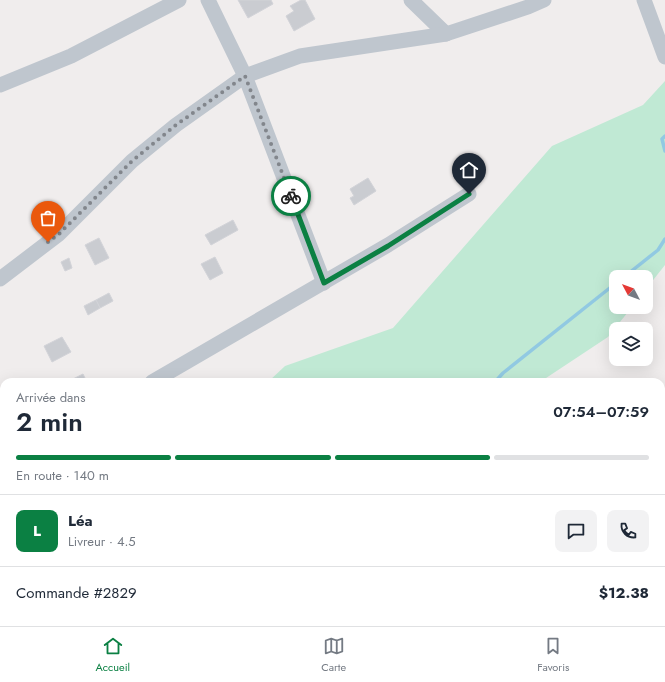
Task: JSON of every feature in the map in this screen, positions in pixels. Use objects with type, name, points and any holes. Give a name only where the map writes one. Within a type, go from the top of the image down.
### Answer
[{"type":"street","points":[[0,85],[72,56],[179,0]]},
{"type":"street","points":[[208,0],[245,76],[324,283]]},
{"type":"street","points":[[411,0],[446,34]]},
{"type":"street","points":[[0,280],[59,234],[132,161],[176,125],[245,76],[300,56],[446,34],[528,7],[544,0]]},
{"type":"street","points":[[644,0],[665,57]]},
{"type":"street","points":[[159,378],[388,246],[469,194]]},
{"type":"green space","points":[[665,81],[665,265],[653,280],[653,270],[609,270],[609,314],[626,314],[620,322],[609,322],[608,337],[546,378],[272,378],[285,366],[393,328],[552,146],[643,105]]},
{"type":"building","points":[[238,0],[271,0],[273,4],[248,18]]},
{"type":"building","points":[[301,0],[305,0],[315,19],[294,31],[286,16],[294,11],[290,6]]},
{"type":"building","points":[[368,178],[376,191],[354,205],[350,198],[354,196],[350,189]]},
{"type":"building","points":[[233,220],[238,230],[211,245],[205,235]]},
{"type":"building","points":[[99,238],[109,258],[95,265],[85,245]]},
{"type":"building","points":[[215,257],[223,273],[210,280],[201,264]]},
{"type":"building","points":[[69,258],[72,268],[65,271],[61,262]]},
{"type":"building","points":[[109,293],[113,301],[100,308],[96,300]]},
{"type":"building","points":[[96,300],[100,308],[88,315],[84,306]]},
{"type":"building","points":[[62,337],[71,352],[52,362],[44,346]]},
{"type":"building","points":[[83,374],[85,378],[75,378]]},
{"type":"waterway","points":[[665,136],[662,139],[665,151]]},
{"type":"waterway","points":[[633,270],[658,250],[665,239]]},
{"type":"waterway","points":[[499,378],[609,289]]},
{"type":"way so far","points":[[48,242],[59,234],[132,161],[176,125],[245,76],[291,196]]},
{"type":"route","points":[[291,196],[324,283],[388,246],[469,194]]}]
